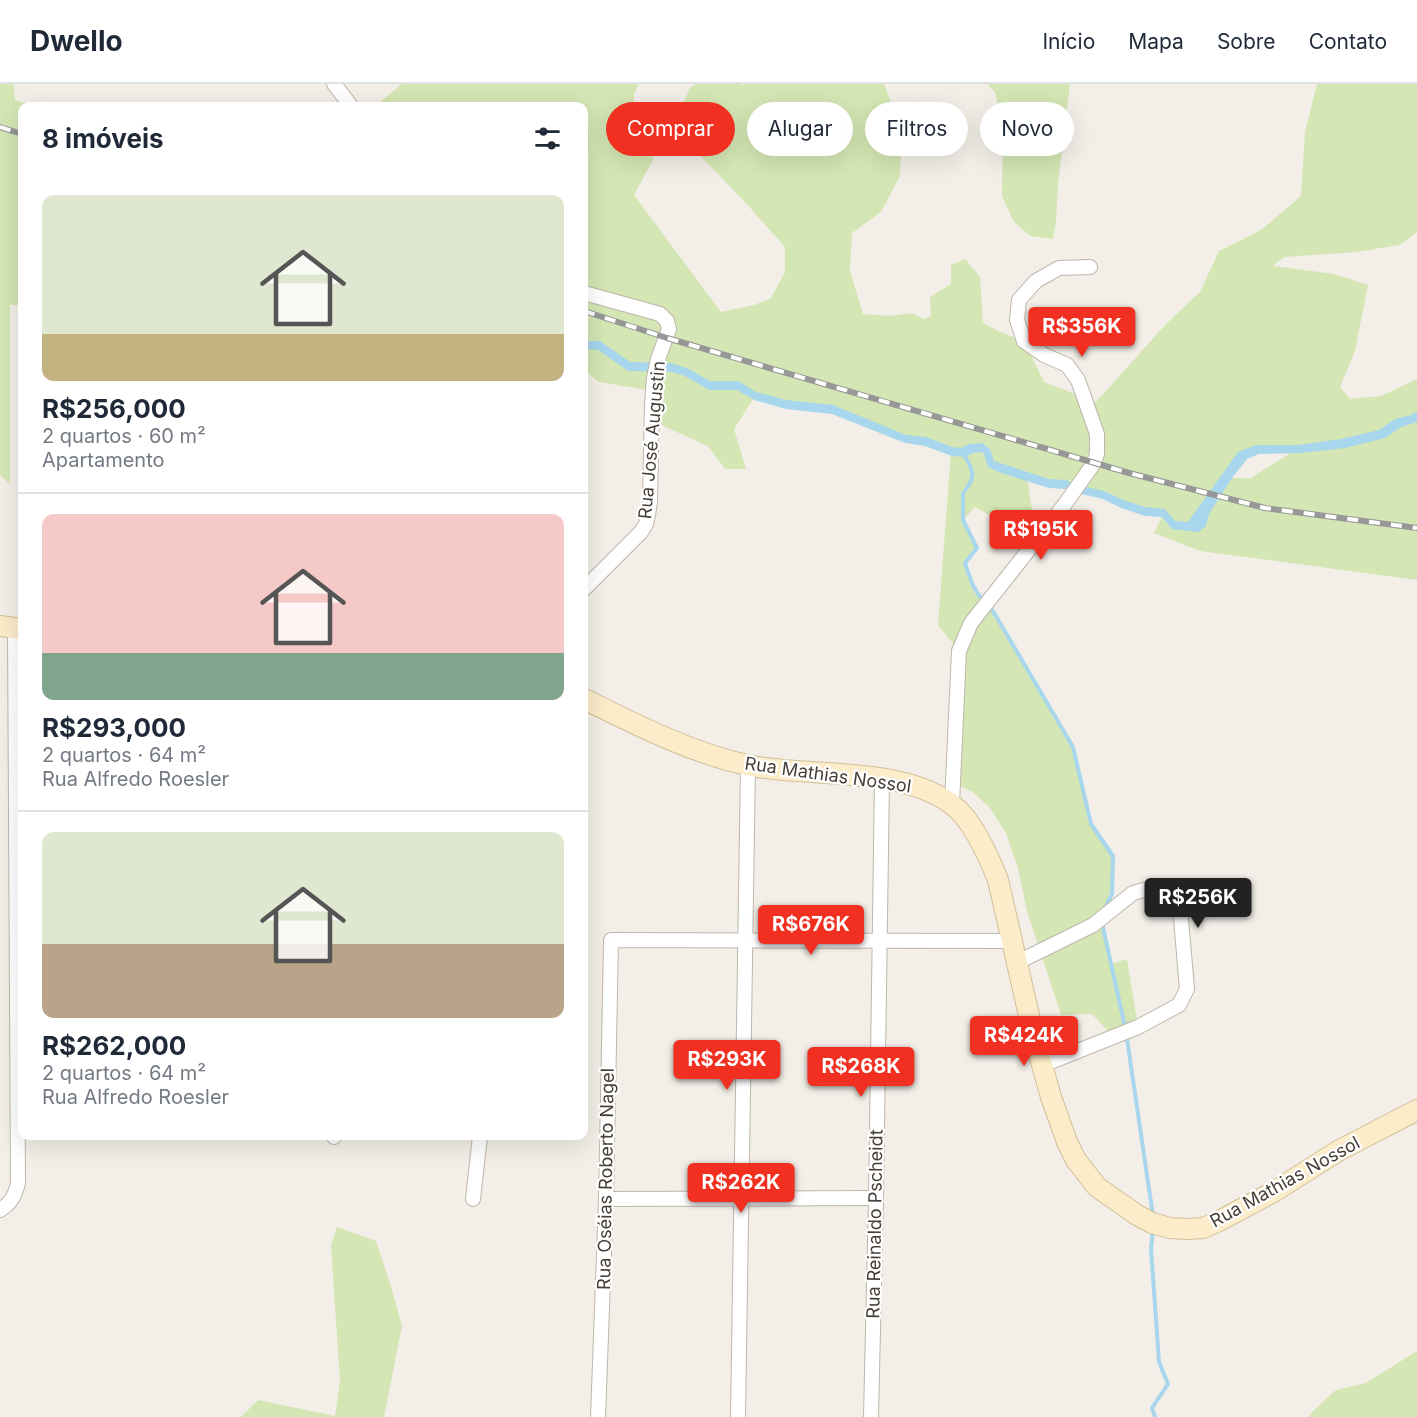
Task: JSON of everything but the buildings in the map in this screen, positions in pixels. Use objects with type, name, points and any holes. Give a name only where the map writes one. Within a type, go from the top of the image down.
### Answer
[{"type":"street","points":[[334,84],[348,102]]},
{"type":"street","points":[[952,804],[959,651],[971,623],[1065,504],[1098,454],[1096,434],[1078,380],[1067,365],[1044,355],[1024,341],[1017,320],[1019,300],[1036,281],[1059,268],[1090,267]]},
{"type":"street","name":"Rua José Augustin","points":[[588,294],[660,314],[668,321],[669,329],[654,378],[650,502],[646,524],[641,532],[588,585]]},
{"type":"street","points":[[5,1207],[15,1194],[18,1183],[13,627]]},
{"type":"street","name":"Rua Mathias Nossol","points":[[588,701],[640,726],[716,756],[778,770],[898,781],[925,790],[952,804],[973,828],[990,859],[998,880],[1033,1034],[1050,1097],[1067,1142],[1076,1160],[1098,1186],[1137,1215],[1152,1223],[1170,1228],[1203,1228],[1275,1191],[1338,1151],[1417,1110]]},
{"type":"street","points":[[738,1417],[748,765]]},
{"type":"street","name":"Rua Reinaldo Pscheidt","points":[[871,1417],[882,779]]},
{"type":"street","points":[[1016,963],[1093,925],[1133,893],[1155,887],[1172,894],[1180,907],[1187,989],[1179,1005],[1138,1027],[1042,1065]]},
{"type":"street","name":"Rua Oséias Roberto Nagel","points":[[598,1417],[606,1199],[611,940],[746,940]]},
{"type":"street","points":[[746,940],[1012,941]]},
{"type":"street","points":[[473,1199],[480,1140]]},
{"type":"street","points":[[606,1199],[876,1198]]},
{"type":"green space","points":[[0,84],[14,84],[15,100],[22,102],[18,102],[18,305],[10,305],[10,484],[0,475]]},
{"type":"green space","points":[[402,84],[639,84],[634,94],[634,102],[606,102],[606,156],[652,156],[654,158],[634,195],[721,312],[754,305],[771,298],[785,272],[785,247],[700,156],[735,156],[735,102],[684,102],[690,88],[695,84],[884,84],[891,102],[865,102],[865,156],[901,156],[900,176],[881,212],[852,233],[850,271],[863,314],[890,316],[911,313],[924,319],[931,316],[930,297],[951,284],[951,265],[965,259],[980,277],[983,323],[1024,341],[1044,382],[1096,402],[1166,324],[1200,292],[1219,251],[1261,230],[1301,196],[1305,132],[1317,84],[1417,84],[1417,232],[1400,245],[1356,252],[1284,257],[1273,266],[1334,274],[1368,285],[1355,351],[1340,387],[1350,399],[1381,396],[1417,379],[1417,580],[1200,551],[1154,533],[1162,517],[1172,529],[1198,531],[1206,526],[1209,514],[1232,478],[1251,478],[1297,449],[1241,455],[1194,527],[1173,525],[1163,513],[1027,477],[1033,516],[1009,526],[975,507],[963,520],[977,548],[965,563],[971,582],[990,606],[1073,747],[1091,824],[1113,856],[1112,894],[1101,917],[1111,964],[1127,959],[1138,1027],[1114,1037],[1092,1014],[1061,1015],[1027,911],[1018,868],[1006,833],[990,808],[973,792],[953,783],[959,651],[938,625],[951,451],[905,439],[832,409],[755,396],[734,429],[746,469],[725,469],[708,446],[652,421],[653,391],[599,382],[588,373],[588,102],[380,102]]},
{"type":"green space","points":[[987,84],[1070,84],[1068,102],[997,102],[995,92]]},
{"type":"green space","points":[[1003,156],[1061,156],[1053,239],[1030,236],[1014,222],[1002,196]]},
{"type":"green space","points":[[337,1227],[376,1241],[402,1326],[384,1417],[241,1417],[258,1400],[335,1416],[340,1381],[331,1246]]},
{"type":"green space","points":[[1417,1351],[1417,1417],[1309,1417],[1336,1390],[1366,1383]]},
{"type":"water","points":[[588,341],[600,341],[630,362],[671,363],[687,368],[710,381],[738,381],[756,392],[786,400],[833,405],[906,435],[926,437],[952,447],[961,448],[969,444],[982,443],[990,449],[994,461],[1049,479],[1066,480],[1104,491],[1145,507],[1165,509],[1175,521],[1188,522],[1238,452],[1256,445],[1298,445],[1341,439],[1379,430],[1395,419],[1417,411],[1417,422],[1401,427],[1385,438],[1345,448],[1301,453],[1259,454],[1247,459],[1209,514],[1206,526],[1198,532],[1172,529],[1162,517],[1145,516],[1103,499],[1066,489],[1049,488],[1001,473],[988,467],[984,454],[981,452],[965,457],[952,456],[925,446],[905,443],[832,414],[786,409],[754,400],[737,390],[709,390],[685,376],[672,372],[628,371],[598,350],[588,349]]},
{"type":"waterway","points":[[963,453],[972,473],[971,482],[963,493],[963,520],[977,548],[965,563],[974,588],[984,601]]},
{"type":"waterway","points":[[990,606],[1073,747],[1091,824],[1113,856],[1112,894],[1104,910]]},
{"type":"waterway","points":[[1102,923],[1125,1027]]},
{"type":"waterway","points":[[1127,1039],[1153,1216]]},
{"type":"waterway","points":[[1153,1229],[1151,1249],[1159,1362],[1168,1384],[1152,1408],[1155,1417]]},
{"type":"railway","points":[[0,127],[18,133]]},
{"type":"railway","points":[[588,312],[667,338],[1129,473],[1265,508],[1417,528]]}]
